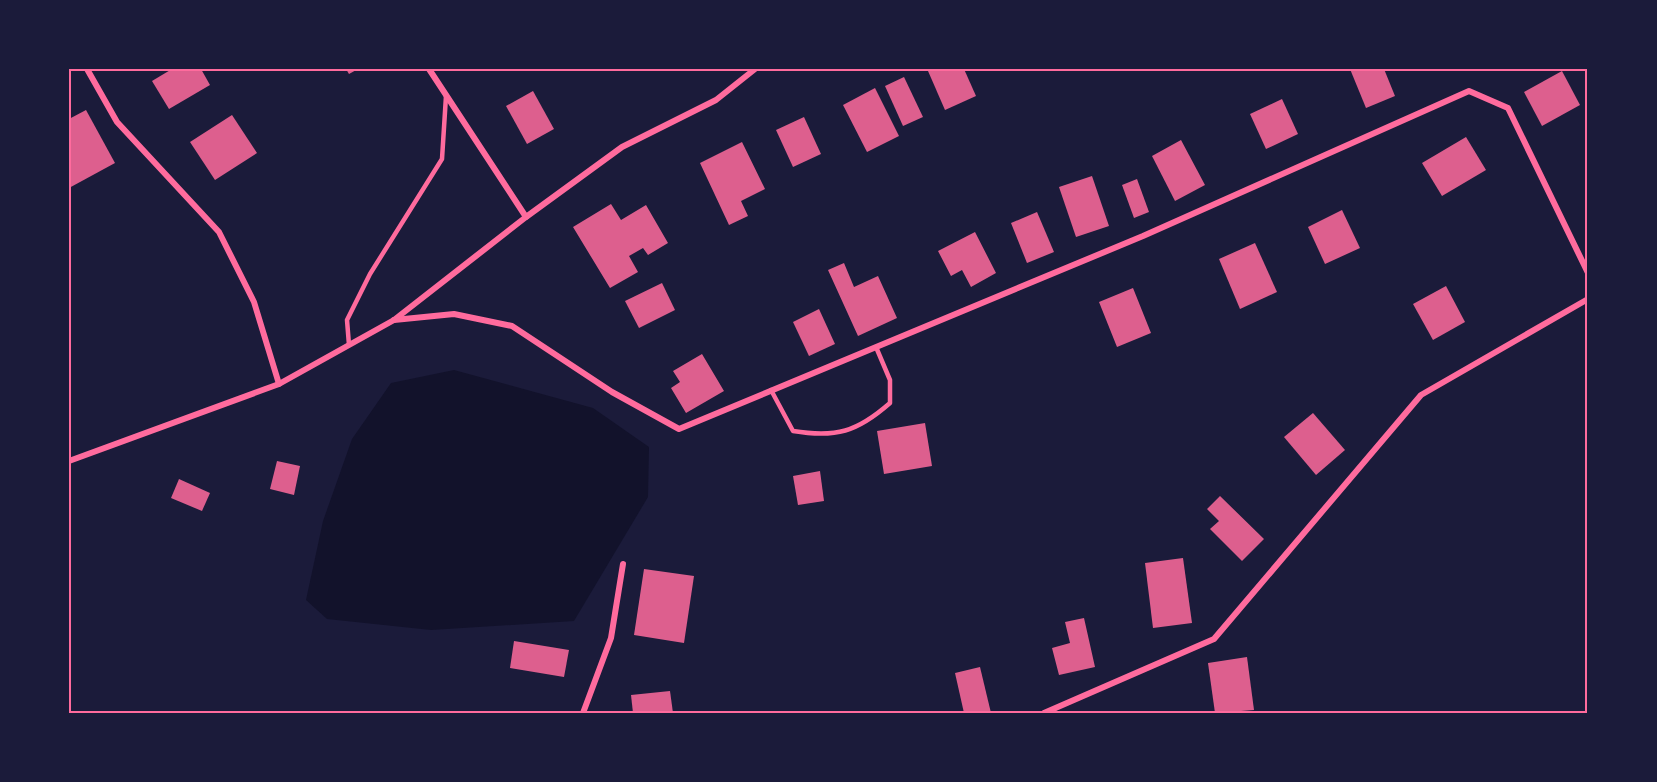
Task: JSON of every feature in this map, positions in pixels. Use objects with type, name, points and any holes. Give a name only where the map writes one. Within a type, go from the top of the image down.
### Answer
[{"type":"street","points":[[87,69],[117,122],[219,232],[254,302],[279,384]]},
{"type":"street","points":[[429,69],[526,217]]},
{"type":"street","points":[[69,461],[279,384],[394,320],[526,217],[622,147],[716,100],[755,69]]},
{"type":"street","points":[[394,320],[454,314],[512,326],[612,392],[679,429],[1143,236],[1469,91],[1508,108],[1588,273]]},
{"type":"street","points":[[1044,713],[1214,639],[1421,395],[1588,299]]},
{"type":"street","points":[[583,713],[611,638],[623,564]]},
{"type":"lane","points":[[349,345],[347,320],[370,274],[442,159],[446,96]]},
{"type":"lane","points":[[771,390],[793,431],[824,436],[868,423],[890,403],[890,380],[876,347]]},
{"type":"shaded area","points":[[454,370],[593,408],[649,447],[648,497],[574,621],[431,630],[327,619],[306,600],[323,521],[352,439],[391,383]]},
{"type":"building","points":[[172,69],[201,69],[210,85],[169,109],[152,81]]},
{"type":"building","points":[[346,69],[358,69],[349,74]]},
{"type":"building","points":[[964,69],[976,96],[945,110],[928,71]]},
{"type":"building","points":[[1350,69],[1384,69],[1395,96],[1366,108]]},
{"type":"building","points":[[1562,71],[1580,105],[1542,126],[1524,92]]},
{"type":"building","points":[[904,77],[923,117],[903,126],[885,86]]},
{"type":"building","points":[[875,88],[899,136],[867,152],[843,105]]},
{"type":"building","points":[[533,91],[554,129],[527,144],[506,106]]},
{"type":"building","points":[[1282,99],[1298,134],[1266,149],[1250,114]]},
{"type":"building","points":[[86,110],[115,163],[69,188],[69,119]]},
{"type":"building","points":[[232,115],[257,153],[215,180],[190,142]]},
{"type":"building","points":[[804,117],[821,154],[793,167],[776,130]]},
{"type":"building","points":[[1466,137],[1486,170],[1442,196],[1422,163]]},
{"type":"building","points":[[1181,140],[1205,185],[1175,201],[1152,156]]},
{"type":"building","points":[[742,142],[765,189],[741,201],[748,216],[729,225],[700,163]]},
{"type":"building","points":[[1092,176],[1109,226],[1076,237],[1059,187]]},
{"type":"building","points":[[1137,179],[1149,212],[1134,218],[1122,185]]},
{"type":"building","points":[[611,204],[621,220],[646,205],[668,243],[648,255],[643,248],[629,256],[638,272],[610,288],[573,227]]},
{"type":"building","points":[[1342,210],[1360,248],[1325,264],[1308,227]]},
{"type":"building","points":[[1037,212],[1054,252],[1027,263],[1011,223]]},
{"type":"building","points":[[975,232],[996,273],[971,287],[962,270],[951,276],[938,251]]},
{"type":"building","points":[[1255,243],[1277,292],[1240,309],[1219,259]]},
{"type":"building","points":[[844,263],[854,287],[878,276],[897,318],[858,336],[828,270]]},
{"type":"building","points":[[662,283],[675,310],[639,328],[625,301]]},
{"type":"building","points":[[1446,286],[1465,322],[1433,340],[1413,304]]},
{"type":"building","points":[[1133,288],[1151,333],[1117,347],[1099,302]]},
{"type":"building","points":[[819,309],[835,344],[809,356],[793,322]]},
{"type":"building","points":[[702,354],[724,391],[686,413],[671,388],[680,382],[673,371]]},
{"type":"building","points":[[1313,413],[1345,450],[1316,475],[1284,437]]},
{"type":"building","points":[[925,423],[932,466],[884,474],[877,431]]},
{"type":"building","points":[[277,461],[300,466],[294,495],[270,489]]},
{"type":"building","points":[[820,471],[824,501],[798,505],[793,476]]},
{"type":"building","points":[[179,479],[210,493],[202,511],[171,498]]},
{"type":"building","points":[[1220,496],[1264,539],[1242,561],[1210,529],[1219,521],[1207,509]]},
{"type":"building","points":[[1183,558],[1192,623],[1153,628],[1145,563]]},
{"type":"building","points":[[644,569],[694,576],[684,643],[634,635]]},
{"type":"building","points":[[1084,618],[1095,667],[1059,675],[1052,648],[1070,643],[1065,622]]},
{"type":"building","points":[[514,641],[569,650],[564,677],[510,668]]},
{"type":"building","points":[[1247,657],[1254,710],[1215,713],[1208,663]]},
{"type":"building","points":[[980,667],[991,713],[964,713],[955,673]]},
{"type":"building","points":[[670,691],[673,713],[633,713],[631,695]]}]
